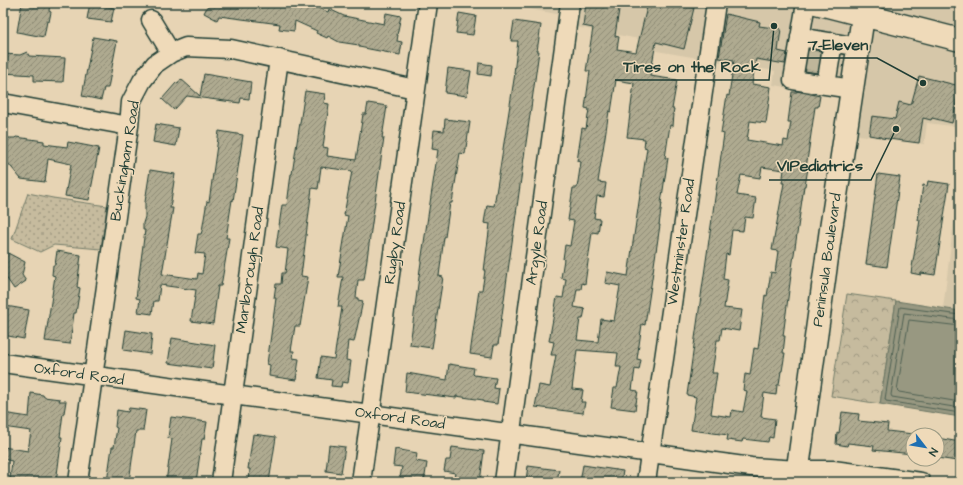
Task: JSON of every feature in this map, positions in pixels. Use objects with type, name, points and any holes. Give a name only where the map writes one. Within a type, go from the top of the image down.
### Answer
[{"type":"main road","points":[[816,3],[864,9],[960,40]]},
{"type":"main road","name":"Peninsula Boulevard","points":[[797,476],[831,230],[864,9]]},
{"type":"street","name":"Rugby Road","points":[[362,482],[370,414],[388,298],[428,3]]},
{"type":"street","name":"Argyle Road","points":[[504,482],[570,3]]},
{"type":"street","name":"Westminster Road","points":[[646,482],[716,3]]},
{"type":"street","points":[[806,3],[800,37],[799,58],[792,80],[852,89]]},
{"type":"street","points":[[152,20],[170,53]]},
{"type":"street","points":[[800,37],[858,47]]},
{"type":"street","points":[[826,85],[826,63],[833,42]]},
{"type":"street","name":"Buckingham Road","points":[[78,482],[129,126],[131,102],[142,81],[155,64],[170,53],[186,47],[231,49],[416,89]]},
{"type":"street","name":"Marlborough Road","points":[[221,482],[279,59]]},
{"type":"street","points":[[3,103],[129,126]]},
{"type":"street","name":"Oxford Road","points":[[3,363],[751,467],[797,476],[833,470],[921,482]]},
{"type":"shaded area","points":[[499,3],[960,3],[960,127],[927,123],[924,144],[844,133],[850,96],[773,85],[775,71],[639,48],[639,39],[571,26],[572,17]]},
{"type":"shaded area","points":[[960,170],[960,311],[943,309]]},
{"type":"green space","points":[[28,193],[107,206],[101,249],[54,245],[40,252],[12,239]]},
{"type":"green space","points":[[847,294],[896,301],[880,404],[831,396]]},
{"type":"water","points":[[896,301],[960,311],[960,417],[880,404]]},
{"type":"building","points":[[22,3],[50,3],[49,11],[51,12],[49,22],[47,21],[44,37],[17,32]]},
{"type":"building","points":[[90,3],[114,8],[111,22],[87,19]]},
{"type":"building","points":[[209,3],[270,3],[313,9],[314,6],[328,12],[329,9],[344,16],[384,24],[386,13],[401,16],[397,35],[397,41],[402,42],[400,55],[359,47],[359,45],[339,42],[328,36],[327,38],[316,33],[317,31],[295,21],[294,31],[279,29],[280,24],[219,16],[217,20],[204,13]]},
{"type":"building","points":[[586,3],[620,3],[615,36],[619,37],[617,49],[636,52],[648,3],[675,3],[694,8],[684,49],[656,42],[650,76],[677,80],[672,109],[674,109],[673,126],[670,125],[665,158],[668,158],[661,203],[660,225],[645,325],[642,324],[637,359],[641,360],[639,370],[635,369],[632,390],[638,391],[635,410],[611,407],[614,388],[617,388],[621,367],[616,367],[618,353],[577,350],[572,389],[583,390],[581,402],[585,402],[583,413],[535,407],[539,385],[550,387],[556,355],[551,355],[554,342],[549,341],[557,297],[563,298],[566,279],[561,278],[565,245],[570,246],[574,221],[568,220],[573,188],[577,188],[581,162],[577,161],[582,128],[586,129],[589,109],[585,108],[590,71],[586,71],[593,28],[583,26]],"holes":[[[616,80],[634,83],[627,137],[645,139],[644,147],[647,148],[628,276],[607,272],[605,283],[620,286],[614,321],[601,319],[598,342],[577,340],[580,319],[583,319],[585,309],[574,307],[577,289],[581,289],[582,283],[585,284],[592,232],[598,233],[600,219],[594,218],[597,196],[604,197],[606,183],[598,182],[609,111],[611,112]]]},
{"type":"building","points":[[459,13],[476,16],[473,35],[456,33]]},
{"type":"building","points":[[726,14],[760,22],[759,26],[781,29],[778,51],[787,53],[785,64],[756,59],[752,84],[771,87],[766,123],[750,121],[747,140],[783,146],[784,140],[788,141],[791,122],[788,122],[792,92],[797,91],[820,96],[818,107],[815,107],[806,168],[808,168],[791,275],[783,336],[785,336],[783,353],[785,353],[782,371],[779,385],[777,385],[776,395],[764,393],[761,417],[775,419],[773,438],[769,437],[768,442],[743,439],[742,442],[727,440],[728,435],[691,430],[696,397],[687,395],[724,134],[721,133],[727,95],[729,96],[734,60],[719,58]],"holes":[[[762,167],[784,170],[782,183],[784,183],[772,250],[778,251],[775,273],[771,272],[767,296],[765,295],[758,349],[754,348],[750,375],[745,374],[743,390],[747,391],[743,412],[732,410],[731,417],[711,414],[717,373],[712,373],[717,340],[720,340],[722,328],[739,331],[742,310],[724,308],[728,280],[723,279],[726,254],[729,255],[732,230],[743,231],[745,217],[753,218],[756,198],[737,195],[741,175],[760,178]]]},
{"type":"building","points":[[514,21],[541,25],[537,51],[539,51],[498,345],[494,345],[492,357],[470,354],[479,290],[482,290],[485,271],[490,224],[484,223],[487,205],[494,206],[515,73],[518,41],[511,41]]},
{"type":"building","points":[[93,37],[117,41],[108,88],[104,88],[101,100],[82,96]]},
{"type":"building","points":[[809,49],[821,51],[817,73],[805,71]]},
{"type":"building","points":[[27,52],[29,56],[65,58],[63,82],[34,81],[34,75],[3,73],[3,54],[20,55]]},
{"type":"building","points":[[479,63],[492,65],[491,76],[478,74]]},
{"type":"building","points":[[448,68],[471,71],[467,96],[445,93]]},
{"type":"building","points":[[204,74],[251,82],[249,99],[241,98],[240,103],[187,96],[174,110],[162,99],[176,83],[178,84],[181,79],[200,96]]},
{"type":"building","points":[[919,76],[960,86],[952,123],[932,118],[931,120],[923,118],[919,143],[869,135],[872,116],[895,119],[899,102],[911,105]]},
{"type":"building","points":[[305,91],[325,94],[324,103],[329,104],[323,147],[328,148],[327,156],[356,160],[363,114],[366,114],[368,103],[387,106],[382,138],[384,138],[364,280],[358,280],[356,298],[363,301],[354,342],[348,341],[346,360],[351,361],[348,383],[342,382],[341,387],[331,386],[332,380],[318,378],[321,357],[334,359],[342,307],[338,307],[343,277],[338,277],[348,216],[344,215],[352,171],[321,167],[318,189],[312,188],[301,276],[308,277],[300,326],[295,326],[291,351],[294,351],[293,358],[299,359],[296,380],[269,376],[270,365],[267,364],[276,298],[274,298],[276,284],[281,284],[282,273],[285,273],[288,249],[276,247],[282,205],[287,205]]},
{"type":"building","points":[[445,119],[470,122],[465,154],[460,153],[452,203],[450,203],[444,237],[439,276],[443,277],[432,348],[410,345],[438,150],[432,149],[434,130],[444,131]]},
{"type":"building","points":[[156,124],[179,128],[176,146],[153,142]]},
{"type":"building","points":[[219,131],[243,135],[226,238],[229,238],[226,257],[221,286],[218,286],[213,324],[191,321],[196,290],[160,285],[158,301],[154,301],[152,314],[138,312],[140,299],[136,298],[145,230],[143,230],[143,223],[150,170],[175,174],[170,208],[173,208],[162,274],[197,279],[198,273],[202,274],[205,254],[195,253],[198,234],[201,234],[202,231],[207,201],[209,202]]},
{"type":"building","points":[[16,137],[44,141],[44,144],[67,147],[68,142],[99,148],[89,200],[65,196],[71,164],[48,159],[45,182],[21,179],[3,157],[3,138]]},
{"type":"building","points":[[878,174],[900,177],[887,267],[866,264]]},
{"type":"building","points":[[928,181],[949,184],[935,275],[921,273],[921,275],[911,273],[920,220],[918,220],[923,185],[927,186]]},
{"type":"building","points":[[57,251],[81,255],[77,287],[80,288],[76,313],[74,313],[70,344],[45,341],[55,276],[52,275],[53,265],[55,265]]},
{"type":"building","points":[[6,252],[25,262],[22,275],[26,281],[14,289],[3,273],[3,257]]},
{"type":"building","points":[[6,306],[29,310],[24,339],[3,335],[3,323]]},
{"type":"building","points":[[126,330],[152,334],[150,354],[123,350]]},
{"type":"building","points":[[172,338],[215,345],[212,369],[168,363]]},
{"type":"building","points":[[449,364],[474,368],[474,375],[496,378],[494,388],[499,389],[497,404],[483,402],[483,400],[456,396],[456,398],[405,392],[407,373],[447,380]]},
{"type":"building","points":[[31,393],[43,395],[44,397],[60,399],[59,401],[66,401],[60,437],[62,437],[56,482],[29,482],[10,479],[12,461],[3,459],[3,447],[28,451],[31,431],[3,427],[3,413],[29,417]]},
{"type":"building","points":[[129,408],[146,410],[143,431],[136,431],[129,482],[107,482],[112,447],[114,447],[117,428],[115,427],[117,410],[128,412]]},
{"type":"building","points":[[842,412],[859,414],[858,421],[888,424],[887,431],[905,433],[905,453],[873,450],[874,446],[848,443],[847,446],[836,444],[837,432],[839,433]]},
{"type":"building","points":[[171,417],[207,422],[204,439],[202,439],[196,482],[166,482],[172,439],[168,438]]},
{"type":"building","points":[[253,434],[276,437],[269,482],[249,482],[250,469],[248,469]]},
{"type":"building","points":[[945,439],[960,442],[960,461],[945,459]]},
{"type":"building","points":[[329,445],[345,447],[341,473],[326,471]]},
{"type":"building","points":[[452,447],[484,451],[480,482],[453,482],[455,473],[444,471],[446,460],[450,460]]},
{"type":"building","points":[[395,449],[417,453],[416,461],[427,463],[424,482],[400,478],[402,467],[393,466]]},
{"type":"building","points":[[583,465],[623,471],[621,482],[580,482]]},
{"type":"building","points":[[528,466],[559,470],[557,482],[526,480]]},
{"type":"tunnel","points":[[802,59],[823,62]]},
{"type":"place","name":"Tires on the Rock","points":[[774,26]]},
{"type":"place","name":"7-Eleven","points":[[923,83]]},
{"type":"place","name":"VIPediatrics","points":[[896,129]]}]
